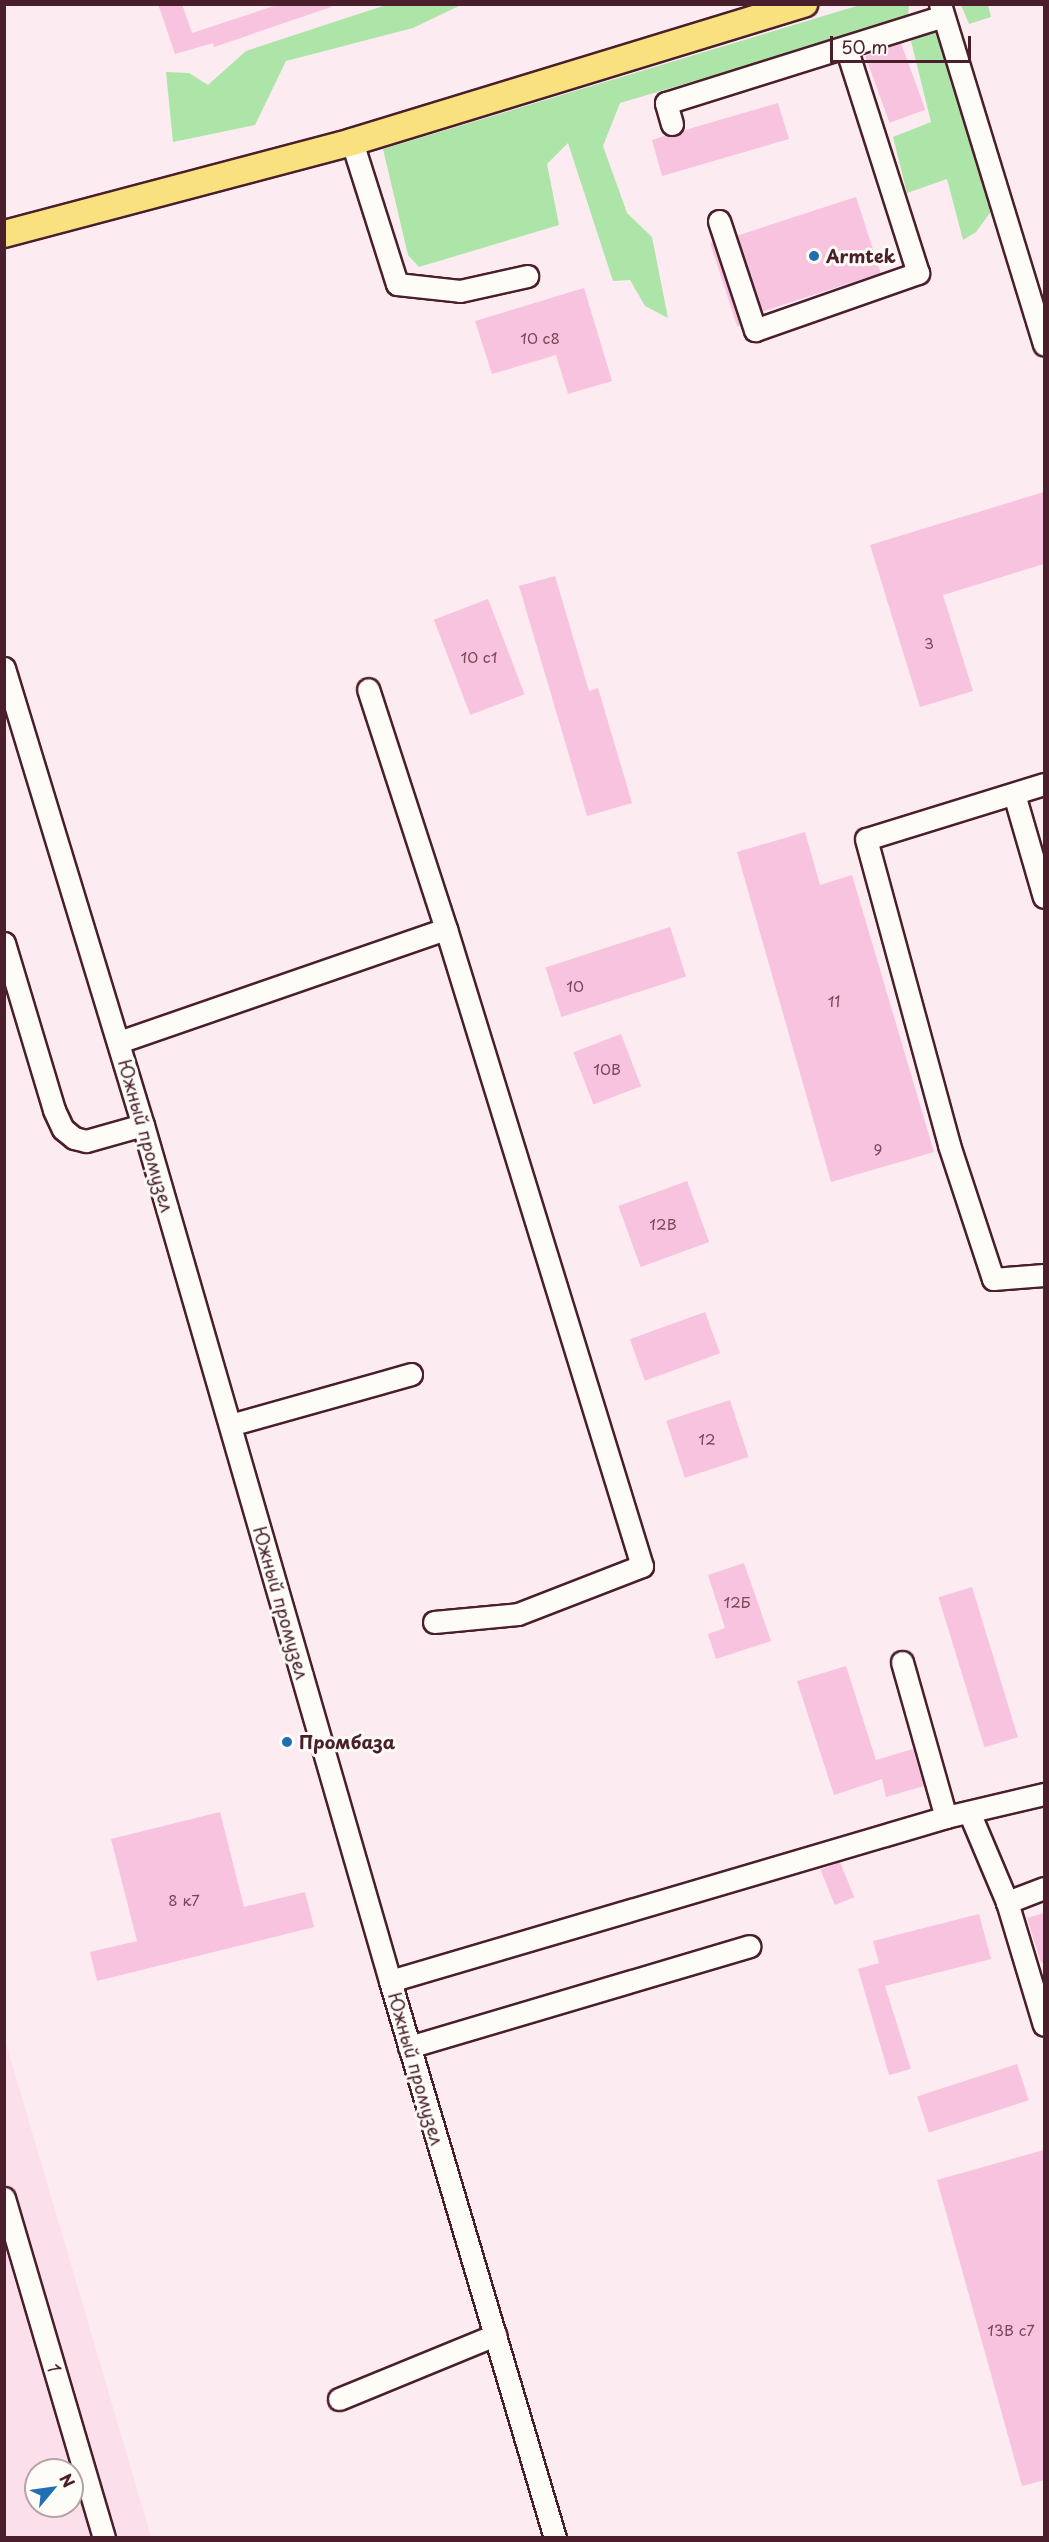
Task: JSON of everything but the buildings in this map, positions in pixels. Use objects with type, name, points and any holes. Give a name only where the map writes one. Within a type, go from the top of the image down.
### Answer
[{"type":"main road","points":[[4,234],[352,142],[804,4]]},
{"type":"street","points":[[672,124],[666,103],[846,48],[941,10],[1044,344]]},
{"type":"street","points":[[719,221],[756,330],[918,273],[846,48]]},
{"type":"street","points":[[352,142],[397,284],[460,291],[526,276]]},
{"type":"street","name":"Южный промузел","points":[[4,668],[119,1042],[390,1981],[555,2538]]},
{"type":"street","points":[[368,689],[446,929],[642,1566],[518,1614],[434,1623]]},
{"type":"street","points":[[1044,783],[866,839],[949,1145],[993,1279],[1044,1275]]},
{"type":"street","points":[[1014,794],[1044,897]]},
{"type":"street","points":[[119,1042],[446,929]]},
{"type":"street","points":[[4,943],[54,1110],[63,1129],[74,1138],[86,1141],[143,1125]]},
{"type":"street","points":[[230,1425],[411,1374]]},
{"type":"street","points":[[902,1662],[946,1817]]},
{"type":"street","points":[[390,1981],[946,1817],[1044,1794]]},
{"type":"street","points":[[969,1812],[1007,1902],[1044,2025]]},
{"type":"street","points":[[1007,1902],[1044,1888]]},
{"type":"street","points":[[410,2047],[749,1946]]},
{"type":"street","name":"1","points":[[4,2198],[104,2538]]},
{"type":"street","points":[[339,2399],[495,2335]]},
{"type":"shaded area","points":[[5,2040],[151,2537],[5,2537]]},
{"type":"green space","points":[[386,5],[461,5],[413,28],[286,61],[255,125],[173,142],[166,72],[189,73],[208,85],[246,51]]},
{"type":"green space","points":[[860,5],[909,5],[908,18],[620,103],[603,146],[627,213],[652,237],[668,318],[645,306],[630,280],[613,281],[568,143],[547,164],[559,225],[419,267],[408,255],[383,149]]},
{"type":"green space","points":[[961,5],[988,5],[991,17],[969,24]]},
{"type":"green space","points":[[940,26],[995,206],[976,232],[963,240],[947,179],[907,193],[893,137],[931,122],[910,37]]},
{"type":"place","name":"Armtek","points":[[814,256]]},
{"type":"place","name":"Промбаза","points":[[287,1742]]}]
